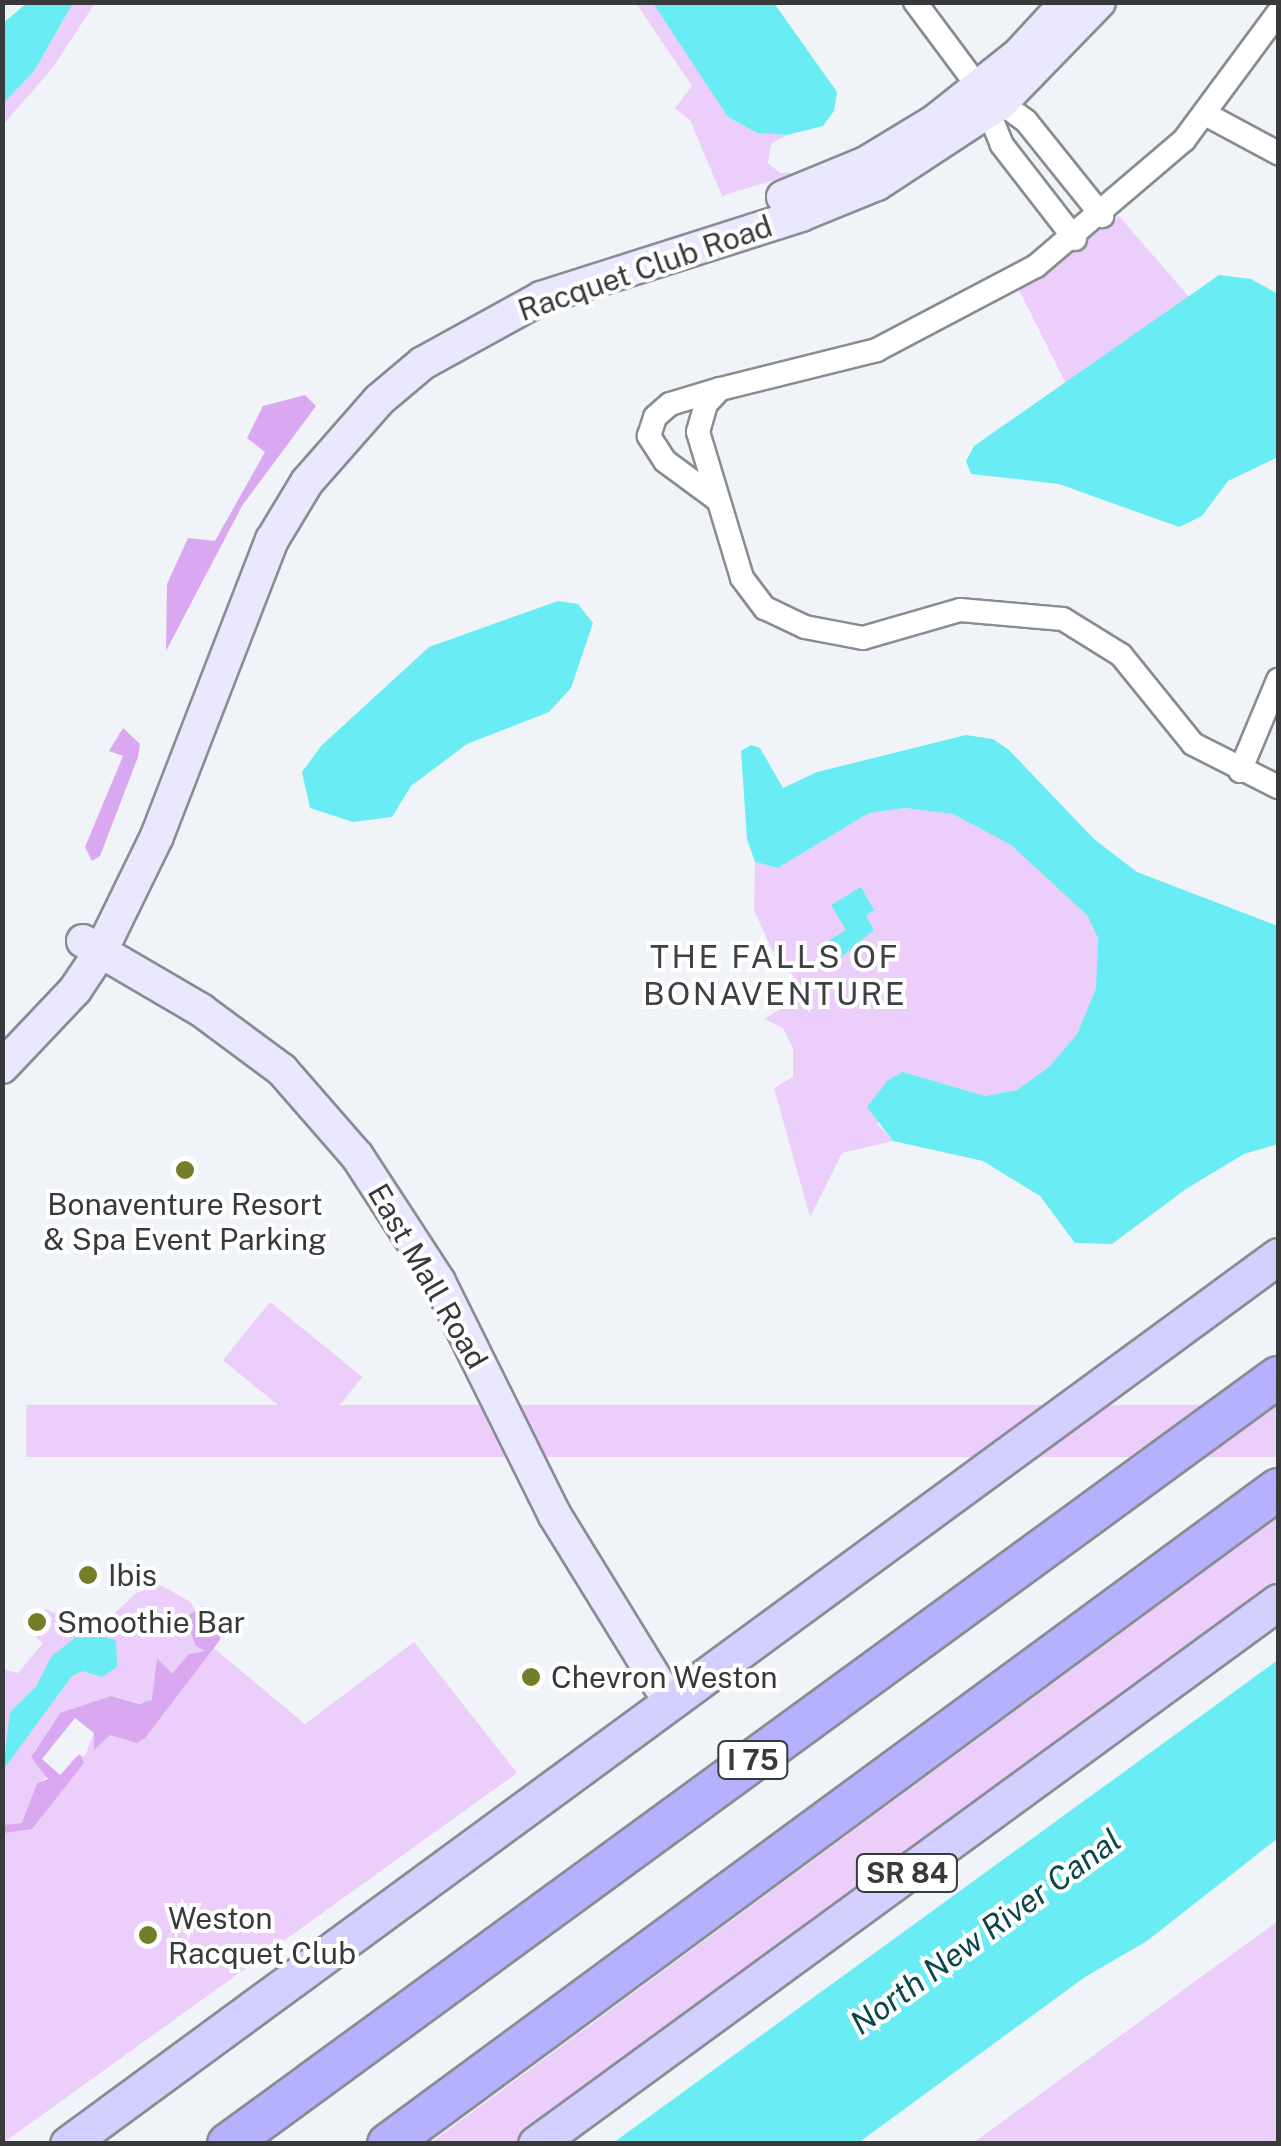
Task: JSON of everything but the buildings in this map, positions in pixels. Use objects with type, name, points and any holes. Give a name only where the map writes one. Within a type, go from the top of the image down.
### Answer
[{"type":"highway","name":"I 75","points":[[228,2144],[1278,1377]]},
{"type":"highway","points":[[388,2144],[1278,1488]]},
{"type":"main road","points":[[68,2144],[1278,1256]]},
{"type":"main road","name":"SR 84","points":[[536,2144],[1278,1602]]},
{"type":"street","points":[[915,2],[988,102],[1002,145],[1075,239]]},
{"type":"street","name":"Racquet Club Road","points":[[988,102],[1068,2]]},
{"type":"street","name":"Racquet Club Road","points":[[2,1068],[75,990],[92,946],[157,836],[272,540],[306,482],[379,400],[422,363],[541,298],[801,216],[877,184],[988,102],[1098,2]]},
{"type":"street","points":[[715,498],[665,461],[649,436],[655,417],[670,404],[877,350],[991,295],[1075,239],[1207,115],[1278,13]]},
{"type":"street","points":[[988,102],[1026,122],[1102,216]]},
{"type":"street","points":[[1207,115],[1278,153]]},
{"type":"street","points":[[720,390],[706,404],[698,432],[715,498],[746,588],[778,616],[863,638],[960,610],[1062,619],[1121,655],[1192,744],[1278,787]]},
{"type":"street","points":[[1240,771],[1278,680]]},
{"type":"street","name":"Racquet Club Road","points":[[2,1040],[92,946]]},
{"type":"street","name":"East Mall Road","points":[[92,946],[201,1010],[282,1070],[358,1156],[438,1282],[554,1514],[671,1704]]},
{"type":"shaded area","points":[[73,3],[95,3],[54,66],[3,125],[3,104],[34,71]]},
{"type":"shaded area","points":[[636,3],[653,3],[662,11],[728,117],[757,133],[787,135],[771,144],[768,163],[780,173],[797,173],[722,196],[690,120],[675,108],[692,86]]},
{"type":"shaded area","points":[[1119,216],[1190,298],[1066,384],[1019,290]]},
{"type":"shaded area","points":[[305,395],[316,406],[242,506],[166,651],[167,584],[188,538],[215,541],[265,452],[247,438],[263,406]]},
{"type":"shaded area","points":[[123,728],[140,744],[138,757],[100,856],[92,861],[85,847],[123,756],[109,751]]},
{"type":"shaded area","points":[[905,808],[953,814],[1011,845],[1063,891],[1087,915],[1098,938],[1096,988],[1077,1034],[1049,1067],[1017,1090],[985,1096],[903,1072],[877,1124],[893,1141],[842,1153],[810,1217],[774,1088],[793,1077],[793,1048],[783,1028],[764,1019],[807,993],[771,948],[754,910],[755,862],[778,868],[869,813]]},
{"type":"shaded area","points":[[270,1302],[362,1377],[315,1435],[223,1360]]},
{"type":"shaded area","points":[[26,1405],[1278,1405],[1278,1457],[26,1457]]},
{"type":"shaded area","points":[[1278,1517],[1278,1586],[514,2143],[429,2144]]},
{"type":"shaded area","name":"Weston Racquet Club","points":[[160,1585],[191,1602],[210,1645],[305,1724],[414,1642],[517,1773],[3,2143],[2,1669],[18,1673],[43,1643],[33,1634],[45,1609],[66,1617],[113,1615],[136,1593]],"holes":[[[157,1659],[172,1675],[138,1733],[94,1733],[85,1756],[76,1756],[24,1820],[37,1783],[49,1776],[33,1753],[57,1717],[111,1696],[144,1704],[155,1695]]]},
{"type":"shaded area","points":[[202,1606],[222,1624],[220,1640],[145,1738],[137,1743],[110,1735],[94,1750],[94,1733],[75,1718],[42,1759],[60,1775],[80,1754],[84,1763],[32,1829],[3,1833],[3,1825],[22,1823],[37,1783],[48,1779],[31,1757],[60,1713],[111,1696],[140,1704],[152,1699],[157,1658],[172,1674],[189,1654],[205,1651],[196,1646],[185,1618]]},
{"type":"shaded area","points":[[1278,1921],[1278,2143],[973,2143]]},
{"type":"water","points":[[27,3],[73,3],[34,71],[3,104],[3,23]]},
{"type":"water","points":[[653,3],[774,3],[837,92],[834,111],[823,126],[787,135],[757,133],[728,117]]},
{"type":"water","points":[[1219,275],[1251,279],[1278,294],[1278,457],[1228,481],[1202,516],[1179,527],[1059,484],[971,474],[966,461],[974,446]]},
{"type":"water","points":[[558,601],[578,604],[593,623],[571,688],[549,712],[467,744],[411,786],[392,817],[353,822],[310,808],[302,772],[321,746],[429,647]]},
{"type":"water","points":[[966,735],[993,739],[1009,750],[1094,839],[1137,872],[1278,926],[1278,1144],[1244,1154],[1186,1189],[1112,1244],[1075,1243],[1040,1196],[983,1161],[893,1141],[867,1107],[888,1080],[903,1072],[985,1096],[1017,1090],[1049,1067],[1077,1034],[1096,988],[1098,938],[1087,915],[1011,845],[953,814],[905,808],[869,813],[778,868],[755,862],[747,839],[741,751],[751,745],[760,748],[783,788],[817,772]]},
{"type":"water","points":[[861,887],[874,910],[866,916],[874,930],[834,963],[823,944],[846,930],[831,905]]},
{"type":"water","points":[[82,1632],[116,1640],[117,1667],[102,1677],[83,1671],[72,1676],[3,1770],[10,1712],[36,1687],[51,1657]]},
{"type":"water","name":"North New River Canal","points":[[1278,1660],[1278,1838],[1147,1941],[1085,1977],[858,2143],[613,2143]]},
{"type":"place","name":"Bonaventure Resort & Spa Event Parking","points":[[185,1170]]},
{"type":"place","name":"Ibis","points":[[88,1575]]},
{"type":"place","name":"Smoothie Bar","points":[[37,1622]]},
{"type":"place","name":"Chevron Weston","points":[[531,1677]]},
{"type":"place","name":"Weston Racquet Club","points":[[148,1935]]},
{"type":"district","name":"THE FALLS OF BONAVENTURE","points":[[775,976]]}]
